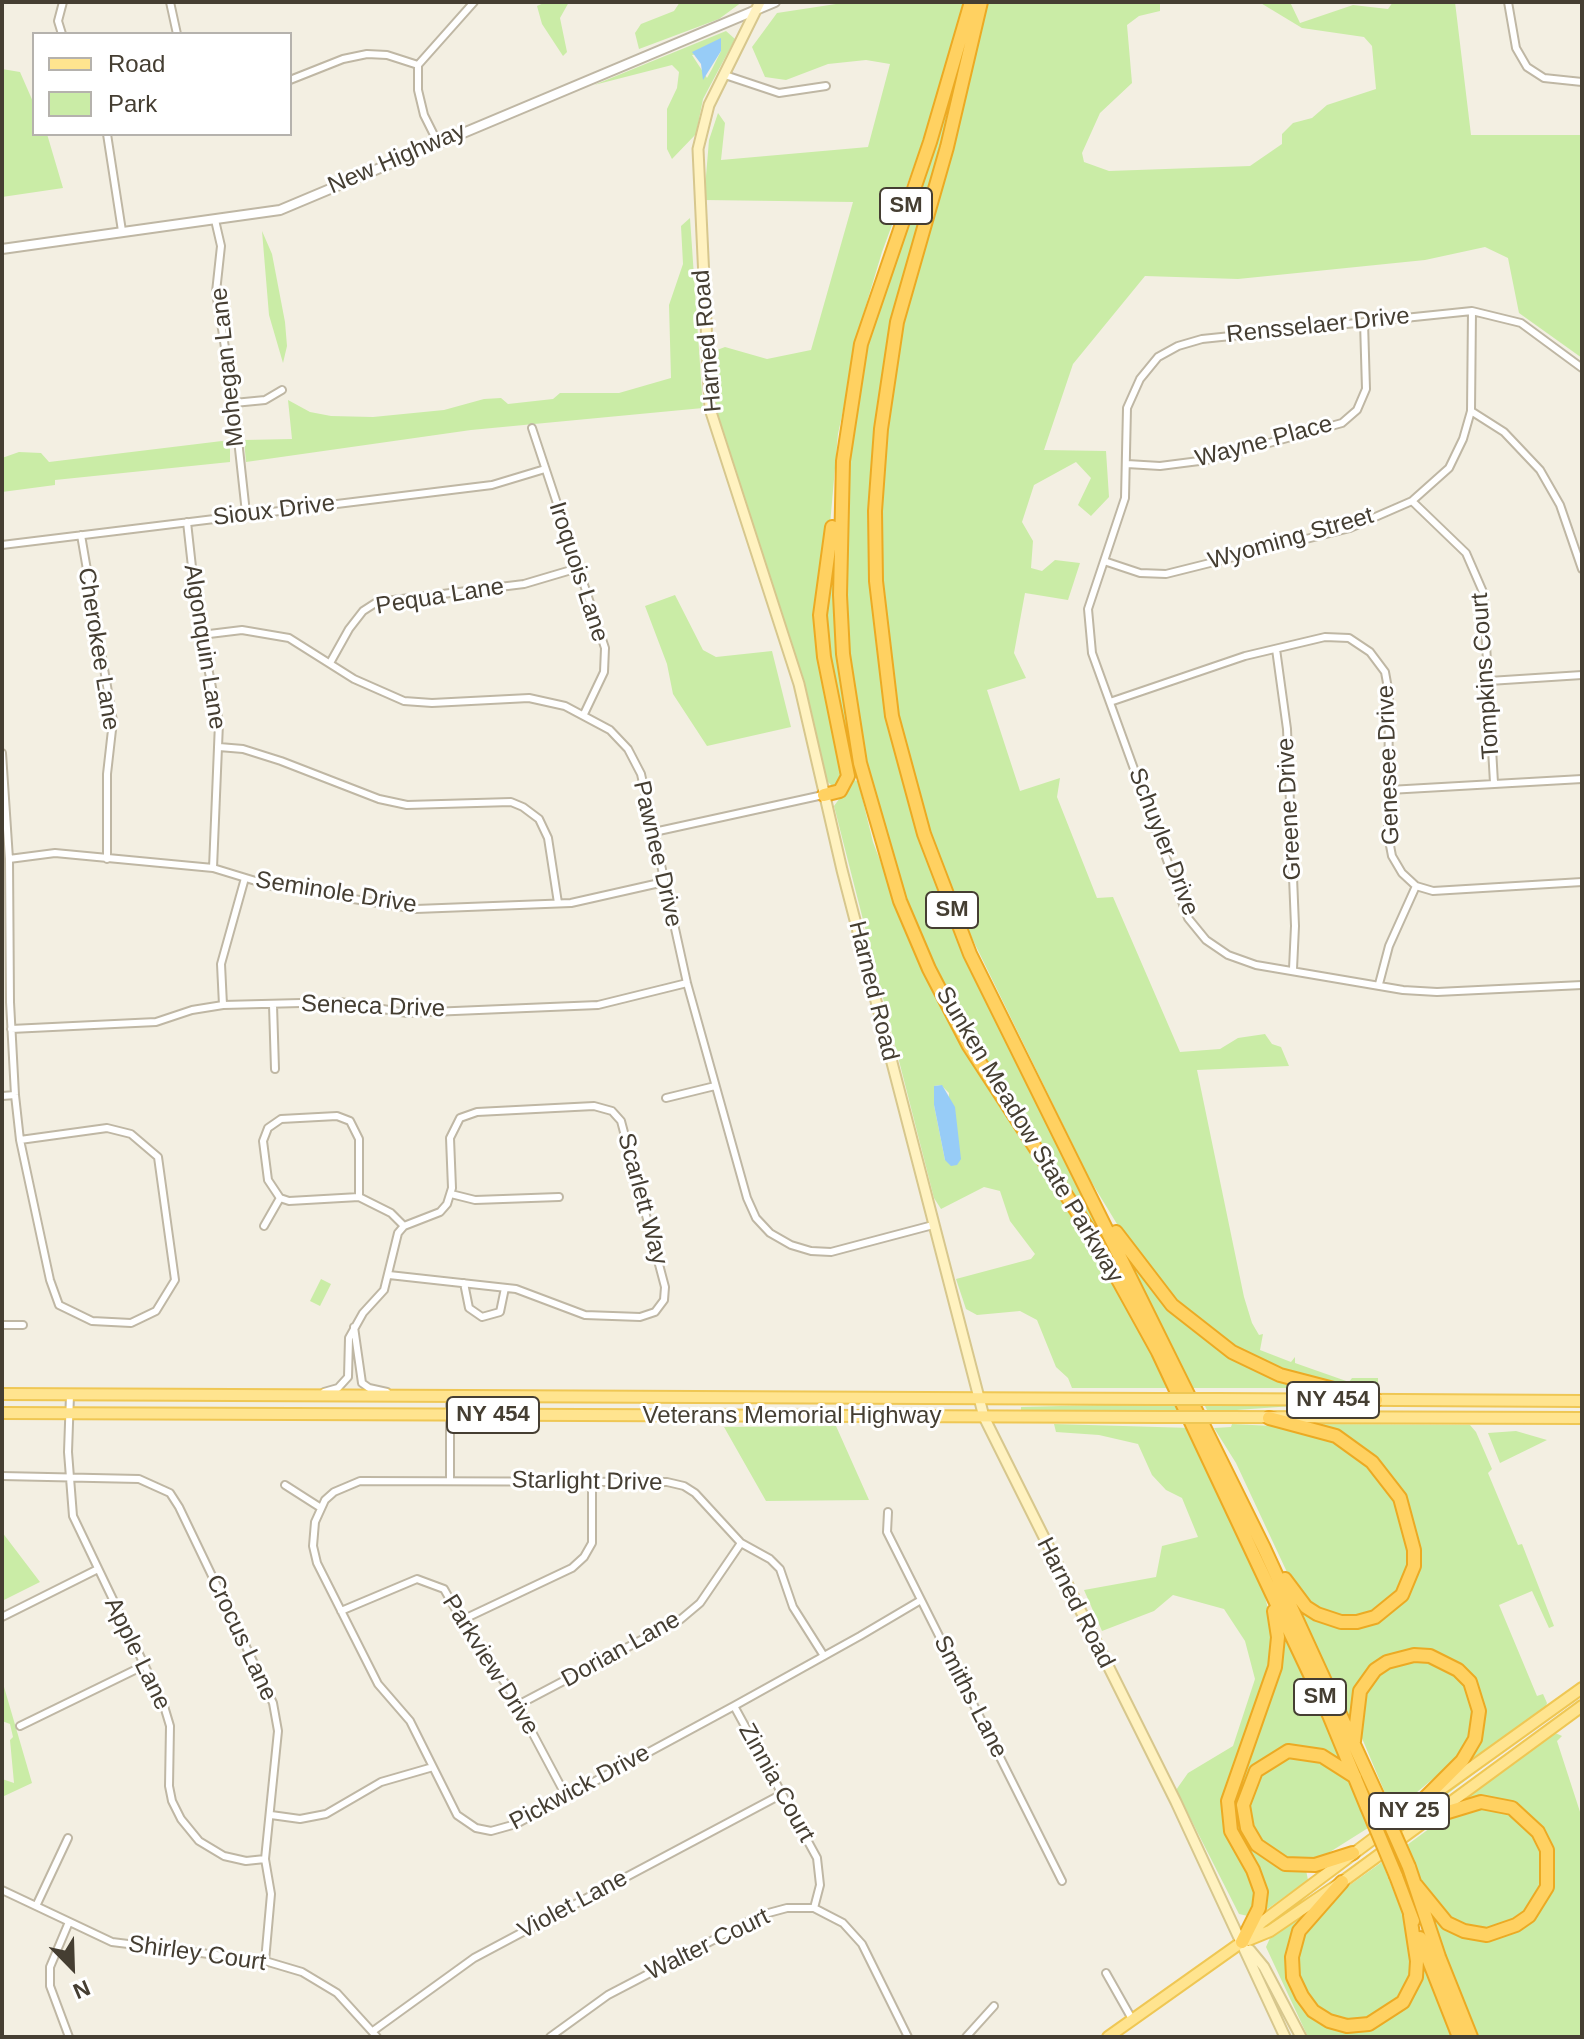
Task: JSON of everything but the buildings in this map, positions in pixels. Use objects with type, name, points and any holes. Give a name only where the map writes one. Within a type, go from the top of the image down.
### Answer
[{"type":"highway","name":"Sunken Meadow State Parkway","points":[[971,2],[930,142],[861,344],[842,481],[840,595],[850,709],[876,827],[900,901],[929,969],[969,1046],[1100,1247],[1158,1352],[1355,1777],[1459,2037]]},
{"type":"highway","name":"Sunken Meadow State Parkway","points":[[981,2],[947,147],[897,322],[881,429],[875,511],[882,648],[908,784],[970,954],[1264,1548],[1379,1799],[1416,1885],[1439,1957],[1471,2037]]},
{"type":"highway","points":[[824,795],[840,791],[848,776],[824,657],[820,615],[835,498],[842,481]]},
{"type":"highway","points":[[1095,1204],[1163,1294],[1211,1337],[1280,1375],[1376,1400]]},
{"type":"highway","points":[[1264,1548],[1306,1607],[1341,1622],[1375,1617],[1391,1606],[1409,1582],[1414,1566],[1406,1512],[1383,1472],[1357,1448],[1336,1436],[1269,1418]]},
{"type":"highway","points":[[1242,1942],[1259,1908],[1261,1892],[1258,1880],[1231,1831],[1228,1801],[1275,1667],[1277,1621],[1269,1588]]},
{"type":"highway","points":[[1354,1749],[1355,1714],[1360,1691],[1375,1670],[1400,1657],[1414,1655],[1430,1656],[1458,1670],[1470,1682],[1479,1711],[1475,1739],[1462,1761],[1416,1807]]},
{"type":"highway","points":[[1353,1853],[1315,1865],[1285,1864],[1257,1845],[1247,1828],[1243,1805],[1256,1771],[1288,1751],[1322,1756],[1355,1777]]},
{"type":"highway","points":[[1416,1885],[1447,1923],[1487,1935],[1516,1925],[1529,1916],[1547,1887],[1547,1850],[1538,1832],[1512,1808],[1481,1802],[1425,1819]]},
{"type":"highway","points":[[1342,1882],[1299,1931],[1292,1957],[1293,1977],[1302,1996],[1313,2011],[1329,2021],[1347,2026],[1369,2024],[1403,2002],[1416,1977],[1417,1961],[1410,1915]]},
{"type":"main road","name":"Harned Road","points":[[759,5],[706,116],[696,168],[710,409],[781,624],[984,1417],[1242,1942]]},
{"type":"main road","name":"Veterans Memorial Highway","points":[[2,1394],[1582,1401]]},
{"type":"main road","name":"Veterans Memorial Highway","points":[[2,1413],[1582,1418]]},
{"type":"main road","name":"NY 25","points":[[1108,2037],[1242,1942],[1262,1922],[1353,1853],[1582,1688]]},
{"type":"main road","name":"NY 25","points":[[1242,1942],[1270,1931],[1342,1882],[1582,1706]]},
{"type":"main road","points":[[1242,1942],[1285,2037]]},
{"type":"main road","points":[[1242,1942],[1264,1967],[1301,2037]]},
{"type":"street","points":[[61,32],[58,21],[63,2]]},
{"type":"street","points":[[170,2],[177,32]]},
{"type":"street","points":[[437,141],[421,103],[418,65],[474,2]]},
{"type":"street","name":"New Highway","points":[[2,249],[280,210],[759,5],[775,2]]},
{"type":"street","points":[[1508,2],[1516,48],[1527,67],[1544,78],[1582,82]]},
{"type":"street","points":[[292,79],[343,59],[367,54],[387,55],[418,65]]},
{"type":"street","points":[[725,75],[779,93],[826,86]]},
{"type":"street","points":[[107,136],[122,231]]},
{"type":"street","name":"Mohegan Lane","points":[[215,220],[221,246],[216,292],[234,403],[246,513]]},
{"type":"street","name":"Rensselaer Drive","points":[[1127,464],[1127,408],[1140,379],[1158,357],[1178,346],[1202,339],[1472,311],[1521,323],[1582,368]]},
{"type":"street","name":"Wyoming Street","points":[[1104,561],[1140,573],[1166,574],[1350,528],[1412,501],[1449,468],[1471,411],[1472,311]]},
{"type":"street","name":"Wayne Place","points":[[1127,464],[1160,466],[1207,460],[1342,423],[1357,410],[1366,389],[1364,322]]},
{"type":"street","points":[[234,403],[265,400],[282,390]]},
{"type":"street","points":[[1471,411],[1504,432],[1540,470],[1560,505],[1582,569]]},
{"type":"street","name":"Iroquois Lane","points":[[532,428],[605,648],[604,672],[584,714]]},
{"type":"street","name":"Schuyler Drive","points":[[1127,464],[1125,498],[1094,583],[1089,621],[1092,653],[1188,918],[1206,940],[1228,955],[1256,965],[1437,992],[1582,985]]},
{"type":"street","name":"Sioux Drive","points":[[2,545],[492,485],[545,469]]},
{"type":"street","name":"Tompkins Court","points":[[1412,501],[1451,535],[1476,572],[1483,592],[1494,783]]},
{"type":"street","name":"Algonquin Lane","points":[[187,522],[201,635],[217,701],[219,747],[213,868]]},
{"type":"street","name":"Cherokee Lane","points":[[81,535],[113,721],[107,774],[107,859]]},
{"type":"street","name":"Pequa Lane","points":[[330,663],[349,629],[363,611],[377,602],[524,584],[578,568]]},
{"type":"street","name":"Pawnee Drive","points":[[201,635],[242,630],[289,638],[380,693],[404,701],[432,703],[529,698],[584,714],[610,730],[628,749],[641,774],[687,983],[747,1198],[756,1218],[770,1233],[791,1245],[831,1252],[933,1225]]},
{"type":"street","name":"Genesee Drive","points":[[1110,702],[1245,656],[1325,637],[1349,638],[1370,652],[1385,672],[1389,694],[1392,856],[1416,886]]},
{"type":"street","name":"Greene Drive","points":[[1276,649],[1287,729],[1295,915],[1293,969]]},
{"type":"street","points":[[1489,681],[1582,675]]},
{"type":"street","points":[[219,747],[256,753],[393,802],[448,805],[511,802],[523,807],[539,819],[548,838],[558,903]]},
{"type":"street","points":[[2,753],[9,859],[15,1095],[20,1140],[59,1305],[92,1321],[131,1323],[156,1311],[175,1280],[158,1157],[131,1134],[107,1128],[20,1140]]},
{"type":"street","points":[[1389,790],[1582,779]]},
{"type":"street","points":[[654,832],[824,795]]},
{"type":"street","name":"Seminole Drive","points":[[9,859],[55,853],[213,868],[309,893],[416,909],[590,900],[664,882]]},
{"type":"street","points":[[223,1005],[221,964],[245,878]]},
{"type":"street","points":[[1379,984],[1389,946],[1416,886],[1433,891],[1582,882]]},
{"type":"street","name":"Seneca Drive","points":[[11,1029],[156,1022],[192,1010],[223,1005],[340,1002],[407,1013],[598,1005],[687,983]]},
{"type":"street","points":[[273,1005],[275,1069]]},
{"type":"street","points":[[666,1098],[715,1086]]},
{"type":"street","points":[[2,1096],[15,1095]]},
{"type":"street","name":"Scarlett Way","points":[[389,1275],[527,1291],[585,1315],[640,1317],[655,1312],[661,1305],[665,1287],[621,1121],[612,1111],[594,1106],[467,1114],[455,1123],[450,1138],[451,1194]]},
{"type":"street","points":[[359,1197],[358,1131],[350,1121],[337,1116],[281,1119],[268,1128],[263,1141],[268,1180],[280,1198],[289,1201],[359,1197],[391,1213],[404,1226]]},
{"type":"street","points":[[309,1395],[338,1388],[345,1383],[349,1338],[354,1327],[379,1298],[389,1275],[396,1239],[404,1226],[440,1212],[451,1194],[475,1200],[559,1197]]},
{"type":"street","points":[[264,1226],[280,1198]]},
{"type":"street","points":[[464,1283],[469,1308],[482,1317],[500,1312],[505,1288]]},
{"type":"street","points":[[2,1325],[23,1325]]},
{"type":"street","points":[[354,1327],[362,1383],[369,1388],[410,1396]]},
{"type":"street","name":"Apple Lane","points":[[70,1395],[69,1476],[73,1516],[170,1726],[169,1786],[181,1819],[199,1841],[224,1856],[246,1861],[265,1859]]},
{"type":"street","points":[[450,1395],[450,1480]]},
{"type":"street","name":"Crocus Lane","points":[[2,1476],[139,1479],[170,1493],[179,1507],[273,1703],[278,1731],[265,1859],[271,1894],[265,1961]]},
{"type":"street","name":"Starlight Drive","points":[[321,1508],[334,1492],[360,1481],[667,1482],[684,1486],[695,1493],[741,1543],[770,1559],[780,1569],[793,1607],[824,1656]]},
{"type":"street","points":[[462,1620],[572,1568],[584,1557],[592,1543],[592,1482]]},
{"type":"street","points":[[285,1485],[321,1508]]},
{"type":"street","name":"Pickwick Drive","points":[[321,1508],[315,1522],[313,1546],[341,1611],[378,1684],[410,1721],[457,1815],[476,1828],[502,1829],[734,1706],[921,1600]]},
{"type":"street","name":"Smiths Lane","points":[[888,1512],[887,1532],[1062,1881]]},
{"type":"street","name":"Dorian Lane","points":[[518,1705],[681,1619],[700,1603],[741,1543]]},
{"type":"street","points":[[2,1617],[96,1570]]},
{"type":"street","name":"Parkview Drive","points":[[341,1611],[402,1582],[417,1579],[444,1589],[518,1705],[566,1796]]},
{"type":"street","points":[[20,1726],[143,1666]]},
{"type":"street","name":"Zinnia Court","points":[[734,1706],[817,1858],[820,1885],[814,1908]]},
{"type":"street","points":[[271,1815],[300,1819],[326,1814],[381,1782],[433,1767]]},
{"type":"street","name":"Violet Lane","points":[[375,2034],[474,1958],[782,1794]]},
{"type":"street","points":[[37,1904],[68,1838]]},
{"type":"street","name":"Shirley Court","points":[[2,1890],[112,1942],[265,1961],[302,1972],[337,1993],[375,2034]]},
{"type":"street","name":"Walter Court","points":[[550,2037],[608,1995],[761,1915],[787,1908],[814,1908]]},
{"type":"street","points":[[814,1908],[843,1923],[862,1944],[908,2037]]},
{"type":"street","points":[[69,1922],[50,1967],[50,1986],[69,2037]]},
{"type":"street","points":[[1106,1973],[1132,2019]]},
{"type":"street","points":[[966,2037],[994,2006]]},
{"type":"green space","points":[[546,2],[569,2],[560,18],[567,52],[563,56],[542,24],[537,6]]},
{"type":"green space","points":[[680,2],[742,2],[719,19],[639,49],[635,33],[641,24],[674,11]]},
{"type":"green space","points":[[849,2],[966,2],[941,93],[882,252],[864,312],[838,434],[829,536],[817,604],[845,775],[834,788],[827,781],[764,559],[716,415],[709,353],[725,347],[767,359],[811,350],[853,202],[704,200],[709,140],[718,113],[725,123],[721,160],[868,147],[890,64],[866,60],[828,64],[786,80],[765,77],[752,47],[777,13]]},
{"type":"green space","points":[[986,2],[1160,2],[1160,11],[1139,16],[1127,25],[1132,83],[1100,113],[1082,153],[1084,162],[1109,171],[1250,166],[1282,144],[1282,134],[1293,123],[1312,118],[1327,105],[1376,89],[1372,46],[1364,37],[1302,28],[1259,2],[1290,2],[1300,23],[1353,5],[1388,9],[1393,2],[1455,2],[1471,135],[1582,135],[1582,358],[1519,313],[1508,258],[1485,247],[1425,260],[1238,279],[1145,276],[1073,364],[1044,450],[1106,451],[1109,497],[1091,516],[1078,505],[1091,478],[1076,462],[1034,485],[1022,522],[1033,541],[1031,568],[1042,571],[1055,560],[1080,563],[1068,600],[1025,593],[1014,653],[1026,678],[987,690],[1020,791],[1060,778],[1057,797],[1097,898],[1113,897],[1180,1052],[1220,1049],[1238,1038],[1265,1034],[1272,1044],[1281,1047],[1289,1066],[1197,1070],[1244,1297],[1252,1323],[1259,1335],[1263,1334],[1260,1350],[1291,1362],[1295,1357],[1295,1363],[1349,1382],[1352,1378],[1378,1378],[1378,1386],[1337,1386],[1305,1380],[1230,1347],[1171,1299],[1131,1247],[1089,1178],[951,895],[922,815],[892,682],[880,562],[884,454],[905,313]]},
{"type":"green space","points":[[726,31],[735,39],[703,99],[696,134],[672,159],[667,149],[667,109],[677,88],[679,72],[672,65],[594,85]],"holes":[[[721,51],[707,78],[692,55]]]},
{"type":"green space","points":[[2,69],[20,72],[32,99],[32,136],[48,136],[63,188],[2,197]]},
{"type":"green space","points":[[942,115],[948,117],[893,329],[879,401],[883,689],[899,767],[947,912],[1138,1299],[977,1051],[924,946],[899,883],[861,745],[850,677],[844,601],[847,471],[872,324]]},
{"type":"green space","points":[[690,218],[703,408],[471,430],[246,462],[244,440],[292,439],[288,400],[310,412],[373,417],[444,410],[484,399],[501,398],[508,404],[553,399],[560,393],[619,393],[671,378],[669,305],[683,264],[681,226]]},
{"type":"green space","points":[[262,231],[272,254],[285,322],[287,346],[283,363],[269,315]]},
{"type":"green space","points":[[230,442],[230,462],[55,480],[55,485],[2,492],[2,458],[19,452],[41,453],[49,462]]},
{"type":"green space","points":[[833,555],[838,643],[835,644],[849,749],[825,633]]},
{"type":"green space","points":[[675,595],[703,650],[716,657],[772,651],[791,727],[707,746],[673,694],[667,664],[645,606]]},
{"type":"green space","points":[[853,780],[858,781],[873,842],[943,1011],[1116,1283],[1171,1388],[1072,1388],[1068,1378],[1056,1367],[1037,1320],[1020,1311],[977,1315],[966,1309],[956,1279],[1031,1259],[1035,1254],[1010,1221],[1000,1191],[984,1187],[941,1209],[934,1198],[834,806]],"holes":[[[941,1085],[949,1093],[945,1160],[934,1105],[934,1086]]]},
{"type":"green space","points":[[1120,1244],[1189,1326],[1303,1388],[1193,1388]]},
{"type":"green space","points":[[321,1279],[331,1284],[320,1306],[310,1301]]},
{"type":"green space","points":[[1178,1403],[1182,1412],[1021,1410],[1021,1407]]},
{"type":"green space","points":[[1204,1404],[1292,1404],[1293,1406],[1208,1412]]},
{"type":"green space","points":[[1054,1424],[1192,1428],[1262,1584],[1274,1634],[1268,1682],[1226,1786],[1223,1805],[1230,1843],[1253,1881],[1256,1894],[1248,1916],[1239,1914],[1176,1790],[1188,1773],[1233,1746],[1255,1679],[1245,1641],[1224,1609],[1173,1595],[1154,1611],[1102,1631],[1084,1590],[1156,1577],[1162,1546],[1198,1537],[1182,1498],[1166,1490],[1152,1475],[1138,1444],[1099,1435],[1056,1432]]},
{"type":"green space","points":[[1232,1424],[1293,1427],[1351,1448],[1393,1493],[1410,1549],[1409,1574],[1387,1606],[1351,1619],[1329,1616],[1309,1605],[1293,1585],[1236,1463],[1214,1428],[1231,1427]]},
{"type":"green space","points":[[1314,1424],[1470,1425],[1492,1469],[1488,1473],[1518,1545],[1522,1544],[1554,1626],[1549,1628],[1532,1591],[1499,1605],[1537,1696],[1543,1694],[1547,1703],[1545,1709],[1462,1767],[1469,1758],[1477,1690],[1436,1653],[1375,1666],[1352,1722],[1291,1593],[1313,1616],[1381,1618],[1399,1606],[1411,1589],[1416,1574],[1417,1551],[1408,1505],[1383,1467],[1347,1436]]},
{"type":"green space","points":[[836,1426],[869,1500],[766,1501],[724,1427]]},
{"type":"green space","points":[[1516,1431],[1547,1440],[1500,1463],[1488,1433]]},
{"type":"green space","points":[[2,1532],[40,1582],[2,1601]]},
{"type":"green space","points":[[1280,1620],[1349,1771],[1334,1756],[1313,1747],[1285,1749],[1246,1781],[1249,1840],[1264,1857],[1283,1867],[1306,1870],[1308,1880],[1259,1915],[1265,1899],[1233,1825],[1234,1787],[1274,1681]]},
{"type":"green space","points":[[1405,1659],[1436,1663],[1459,1676],[1472,1694],[1476,1718],[1464,1753],[1393,1812],[1359,1731],[1363,1692],[1377,1673]]},
{"type":"green space","points":[[2,1680],[32,1783],[2,1797],[2,1779],[14,1783],[10,1740],[13,1737],[10,1724],[2,1721]]},
{"type":"green space","points":[[1529,1732],[1408,1824],[1405,1820]]},
{"type":"green space","points":[[1553,1732],[1562,1736],[1557,1741],[1582,1818],[1582,2037],[1478,2037],[1422,1899],[1446,1927],[1487,1938],[1504,1936],[1527,1924],[1545,1902],[1551,1854],[1519,1810],[1459,1799]]},
{"type":"green space","points":[[1295,1755],[1316,1756],[1346,1775],[1368,1828],[1314,1862],[1296,1862],[1273,1855],[1254,1831],[1248,1808],[1252,1786],[1265,1771],[1280,1759]]},
{"type":"green space","points":[[1475,1807],[1494,1807],[1516,1816],[1532,1830],[1543,1851],[1545,1878],[1538,1898],[1523,1917],[1500,1929],[1477,1931],[1449,1921],[1422,1885],[1407,1845],[1441,1820]]},
{"type":"green space","points":[[1382,1862],[1408,1927],[1413,1971],[1406,1988],[1392,2005],[1377,2015],[1357,2020],[1331,2016],[1311,2001],[1299,1981],[1295,1957],[1303,1931],[1340,1892]]},
{"type":"green space","points":[[1311,1909],[1288,1963],[1315,2017],[1360,2029],[1385,2021],[1404,2006],[1420,1947],[1454,2037],[1308,2037],[1266,1947],[1270,1938]]},
{"type":"water","points":[[721,38],[721,51],[703,80],[701,64],[692,52]]},
{"type":"water","points":[[942,1085],[955,1107],[961,1159],[957,1165],[951,1166],[945,1160],[934,1105],[934,1086]]}]
